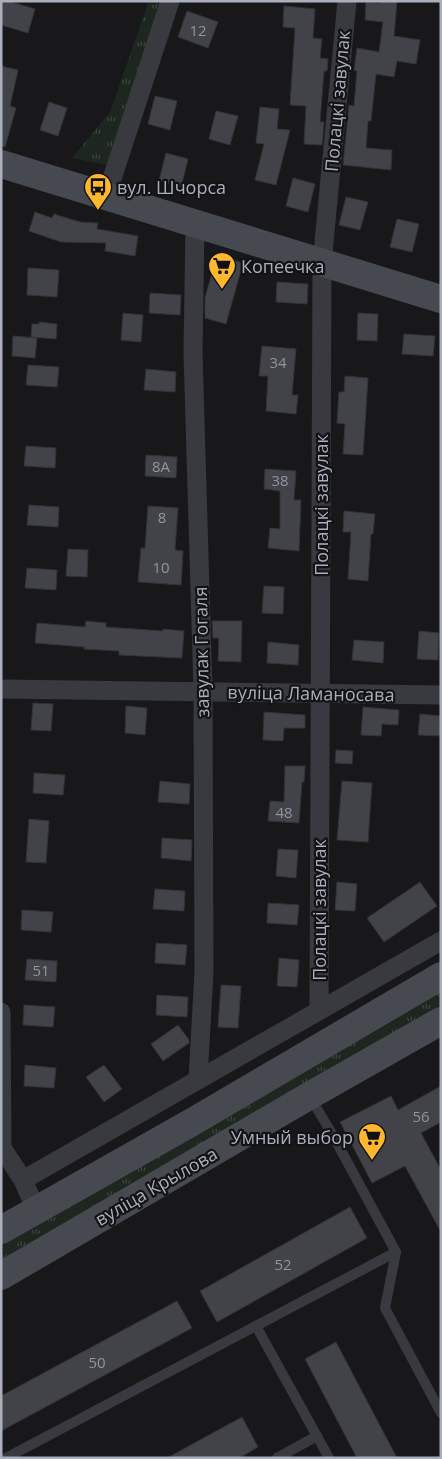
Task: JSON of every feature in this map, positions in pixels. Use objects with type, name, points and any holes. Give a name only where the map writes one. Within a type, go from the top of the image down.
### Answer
[{"type":"main road","points":[[1,164],[441,300]]},
{"type":"main road","points":[[1,1230],[194,1121],[441,976]]},
{"type":"main road","name":"вуліца Крылова","points":[[1,1276],[441,1021]]},
{"type":"street","points":[[106,196],[170,1]]},
{"type":"street","name":"Полацкі завулак","points":[[319,1010],[322,263],[347,1]]},
{"type":"street","points":[[1,164],[1,178]]},
{"type":"street","name":"завулак Гогаля","points":[[195,224],[193,353],[203,691],[204,972],[198,1079]]},
{"type":"street","name":"вуліца Ламаносава","points":[[1,689],[441,695]]},
{"type":"street","points":[[23,1180],[441,941]]},
{"type":"street","points":[[1,1012],[2,1148],[23,1180],[36,1210]]},
{"type":"lane","points":[[309,1096],[331,1132],[396,1252],[385,1308],[441,1414]]},
{"type":"lane","points":[[6,1458],[396,1252]]},
{"type":"lane","points":[[256,1326],[329,1458]]},
{"type":"lane","points":[[277,1458],[317,1436]]},
{"type":"green space","points":[[149,1],[164,1],[107,165],[72,158],[110,112]]},
{"type":"green space","points":[[441,990],[441,1008],[1,1261],[1,1246]]},
{"type":"building","points":[[1,1],[8,1],[35,9],[28,33],[1,25]]},
{"type":"building","points":[[380,1],[397,1],[394,36],[420,40],[416,64],[397,61],[394,77],[376,74],[371,121],[368,121],[366,148],[392,150],[391,170],[343,165],[349,105],[354,106],[357,71],[354,70],[357,48],[379,52],[383,22],[365,20],[366,2],[380,3]]},
{"type":"building","points":[[284,6],[315,9],[313,38],[322,39],[320,58],[328,59],[327,71],[324,71],[320,122],[324,122],[322,145],[304,144],[306,106],[290,105],[295,28],[283,27]]},
{"type":"building","points":[[187,11],[218,22],[208,48],[178,37]]},
{"type":"building","points":[[1,66],[18,70],[10,106],[16,108],[5,147],[1,146]]},
{"type":"building","points":[[155,96],[177,101],[170,130],[148,124]]},
{"type":"building","points":[[49,102],[67,108],[58,136],[40,130]]},
{"type":"building","points":[[260,107],[279,109],[277,129],[290,130],[276,185],[255,180],[264,144],[256,143]]},
{"type":"building","points":[[216,111],[238,116],[230,145],[209,139]]},
{"type":"building","points":[[166,153],[188,159],[181,187],[159,181]]},
{"type":"building","points":[[293,178],[315,184],[308,212],[286,206]]},
{"type":"building","points":[[346,197],[368,202],[360,230],[339,225]]},
{"type":"building","points":[[35,212],[52,218],[54,214],[80,222],[98,223],[97,229],[138,236],[135,256],[105,251],[106,243],[61,242],[29,231]]},
{"type":"building","points":[[397,219],[419,224],[412,252],[390,247]]},
{"type":"building","name":"Копеечка","points":[[217,255],[243,263],[226,324],[205,318],[205,298]]},
{"type":"building","points":[[28,268],[59,270],[57,297],[27,295]]},
{"type":"building","points":[[277,282],[308,284],[307,304],[276,302]]},
{"type":"building","points":[[150,293],[181,295],[180,315],[149,313]]},
{"type":"building","points":[[123,313],[143,315],[141,342],[121,340]]},
{"type":"building","points":[[358,313],[378,314],[377,341],[357,340]]},
{"type":"building","points":[[39,322],[57,324],[56,339],[31,337],[32,324],[39,324]]},
{"type":"building","points":[[404,334],[435,336],[433,356],[402,354]]},
{"type":"building","points":[[13,336],[37,338],[35,358],[12,356]]},
{"type":"building","points":[[262,346],[296,349],[292,395],[298,395],[296,414],[266,411],[268,376],[259,376]]},
{"type":"building","points":[[28,365],[59,367],[57,387],[26,385]]},
{"type":"building","points":[[146,369],[176,372],[175,392],[144,390]]},
{"type":"building","points":[[345,376],[368,378],[363,455],[343,454],[345,424],[337,423],[339,392],[344,392]]},
{"type":"building","points":[[26,446],[56,448],[55,468],[24,466]]},
{"type":"building","points":[[146,455],[177,457],[176,478],[145,476]]},
{"type":"building","points":[[265,469],[296,471],[294,500],[301,500],[299,551],[268,548],[270,528],[280,529],[280,491],[264,489]]},
{"type":"building","points":[[29,505],[59,507],[58,527],[27,525]]},
{"type":"building","points":[[148,506],[178,508],[175,550],[183,551],[181,585],[138,582],[141,548],[145,548]]},
{"type":"building","points":[[344,511],[375,514],[373,534],[371,534],[368,581],[348,579],[351,532],[343,532]]},
{"type":"building","points":[[68,549],[88,550],[87,577],[66,576]]},
{"type":"building","points":[[27,568],[57,570],[56,590],[25,588]]},
{"type":"building","points":[[264,586],[284,587],[283,614],[262,613]]},
{"type":"building","points":[[86,621],[106,623],[106,627],[184,631],[182,658],[119,655],[119,651],[35,643],[37,623],[85,627]]},
{"type":"building","points":[[212,621],[242,621],[241,662],[218,661],[219,638],[213,638]]},
{"type":"building","points":[[419,631],[439,633],[438,660],[417,659]]},
{"type":"building","points":[[354,640],[384,642],[383,663],[352,660]]},
{"type":"building","points":[[268,642],[299,645],[298,665],[267,663]]},
{"type":"building","points":[[33,703],[53,704],[51,731],[31,730]]},
{"type":"building","points":[[126,706],[147,708],[145,735],[125,733]]},
{"type":"building","points":[[363,707],[399,710],[398,725],[382,724],[381,736],[361,735]]},
{"type":"building","points":[[264,712],[305,715],[305,728],[284,728],[283,741],[263,740]]},
{"type":"building","points":[[420,714],[441,716],[441,736],[418,735]]},
{"type":"building","points":[[336,750],[353,751],[352,764],[335,763]]},
{"type":"building","points":[[285,766],[305,766],[299,823],[268,821],[270,801],[284,802]]},
{"type":"building","points":[[34,773],[65,775],[63,795],[33,793]]},
{"type":"building","points":[[160,781],[190,784],[189,804],[158,802]]},
{"type":"building","points":[[342,781],[372,783],[368,842],[337,840]]},
{"type":"building","points":[[29,819],[49,821],[46,863],[26,862]]},
{"type":"building","points":[[162,838],[192,840],[191,861],[161,858]]},
{"type":"building","points":[[278,849],[298,850],[296,878],[276,876]]},
{"type":"building","points":[[337,882],[357,884],[355,911],[335,910]]},
{"type":"building","points":[[420,882],[437,906],[384,942],[367,918]]},
{"type":"building","points":[[155,889],[185,891],[184,911],[153,909]]},
{"type":"building","points":[[268,903],[299,905],[297,925],[267,923]]},
{"type":"building","points":[[22,910],[53,912],[51,932],[21,930]]},
{"type":"building","points":[[156,943],[187,945],[185,965],[155,963]]},
{"type":"building","points":[[279,958],[299,960],[297,987],[277,986]]},
{"type":"building","points":[[27,959],[57,961],[56,982],[25,980]]},
{"type":"building","points":[[221,985],[241,986],[238,1028],[218,1027]]},
{"type":"building","points":[[157,995],[188,997],[187,1017],[156,1015]]},
{"type":"building","points":[[24,1005],[55,1007],[53,1027],[23,1025]]},
{"type":"building","points":[[178,1025],[189,1040],[189,1043],[163,1061],[151,1044]]},
{"type":"building","points":[[25,1065],[56,1068],[54,1088],[24,1086]]},
{"type":"building","points":[[104,1065],[122,1089],[104,1102],[86,1077]]},
{"type":"building","points":[[441,1086],[441,1122],[421,1133],[441,1170],[441,1232],[405,1166],[372,1183],[340,1122],[391,1096],[398,1110]]},
{"type":"building","points":[[350,1207],[367,1238],[217,1322],[200,1291]]},
{"type":"building","points":[[177,1301],[192,1328],[1,1431],[1,1396]]},
{"type":"building","points":[[336,1342],[397,1458],[357,1458],[305,1359]]},
{"type":"building","points":[[242,1417],[258,1447],[239,1458],[167,1458]]},
{"type":"place","name":"вул. Шчорса","points":[[98,211]]},
{"type":"place","name":"Копеечка","points":[[222,290]]},
{"type":"place","name":"Умный выбор","points":[[372,1161]]}]
